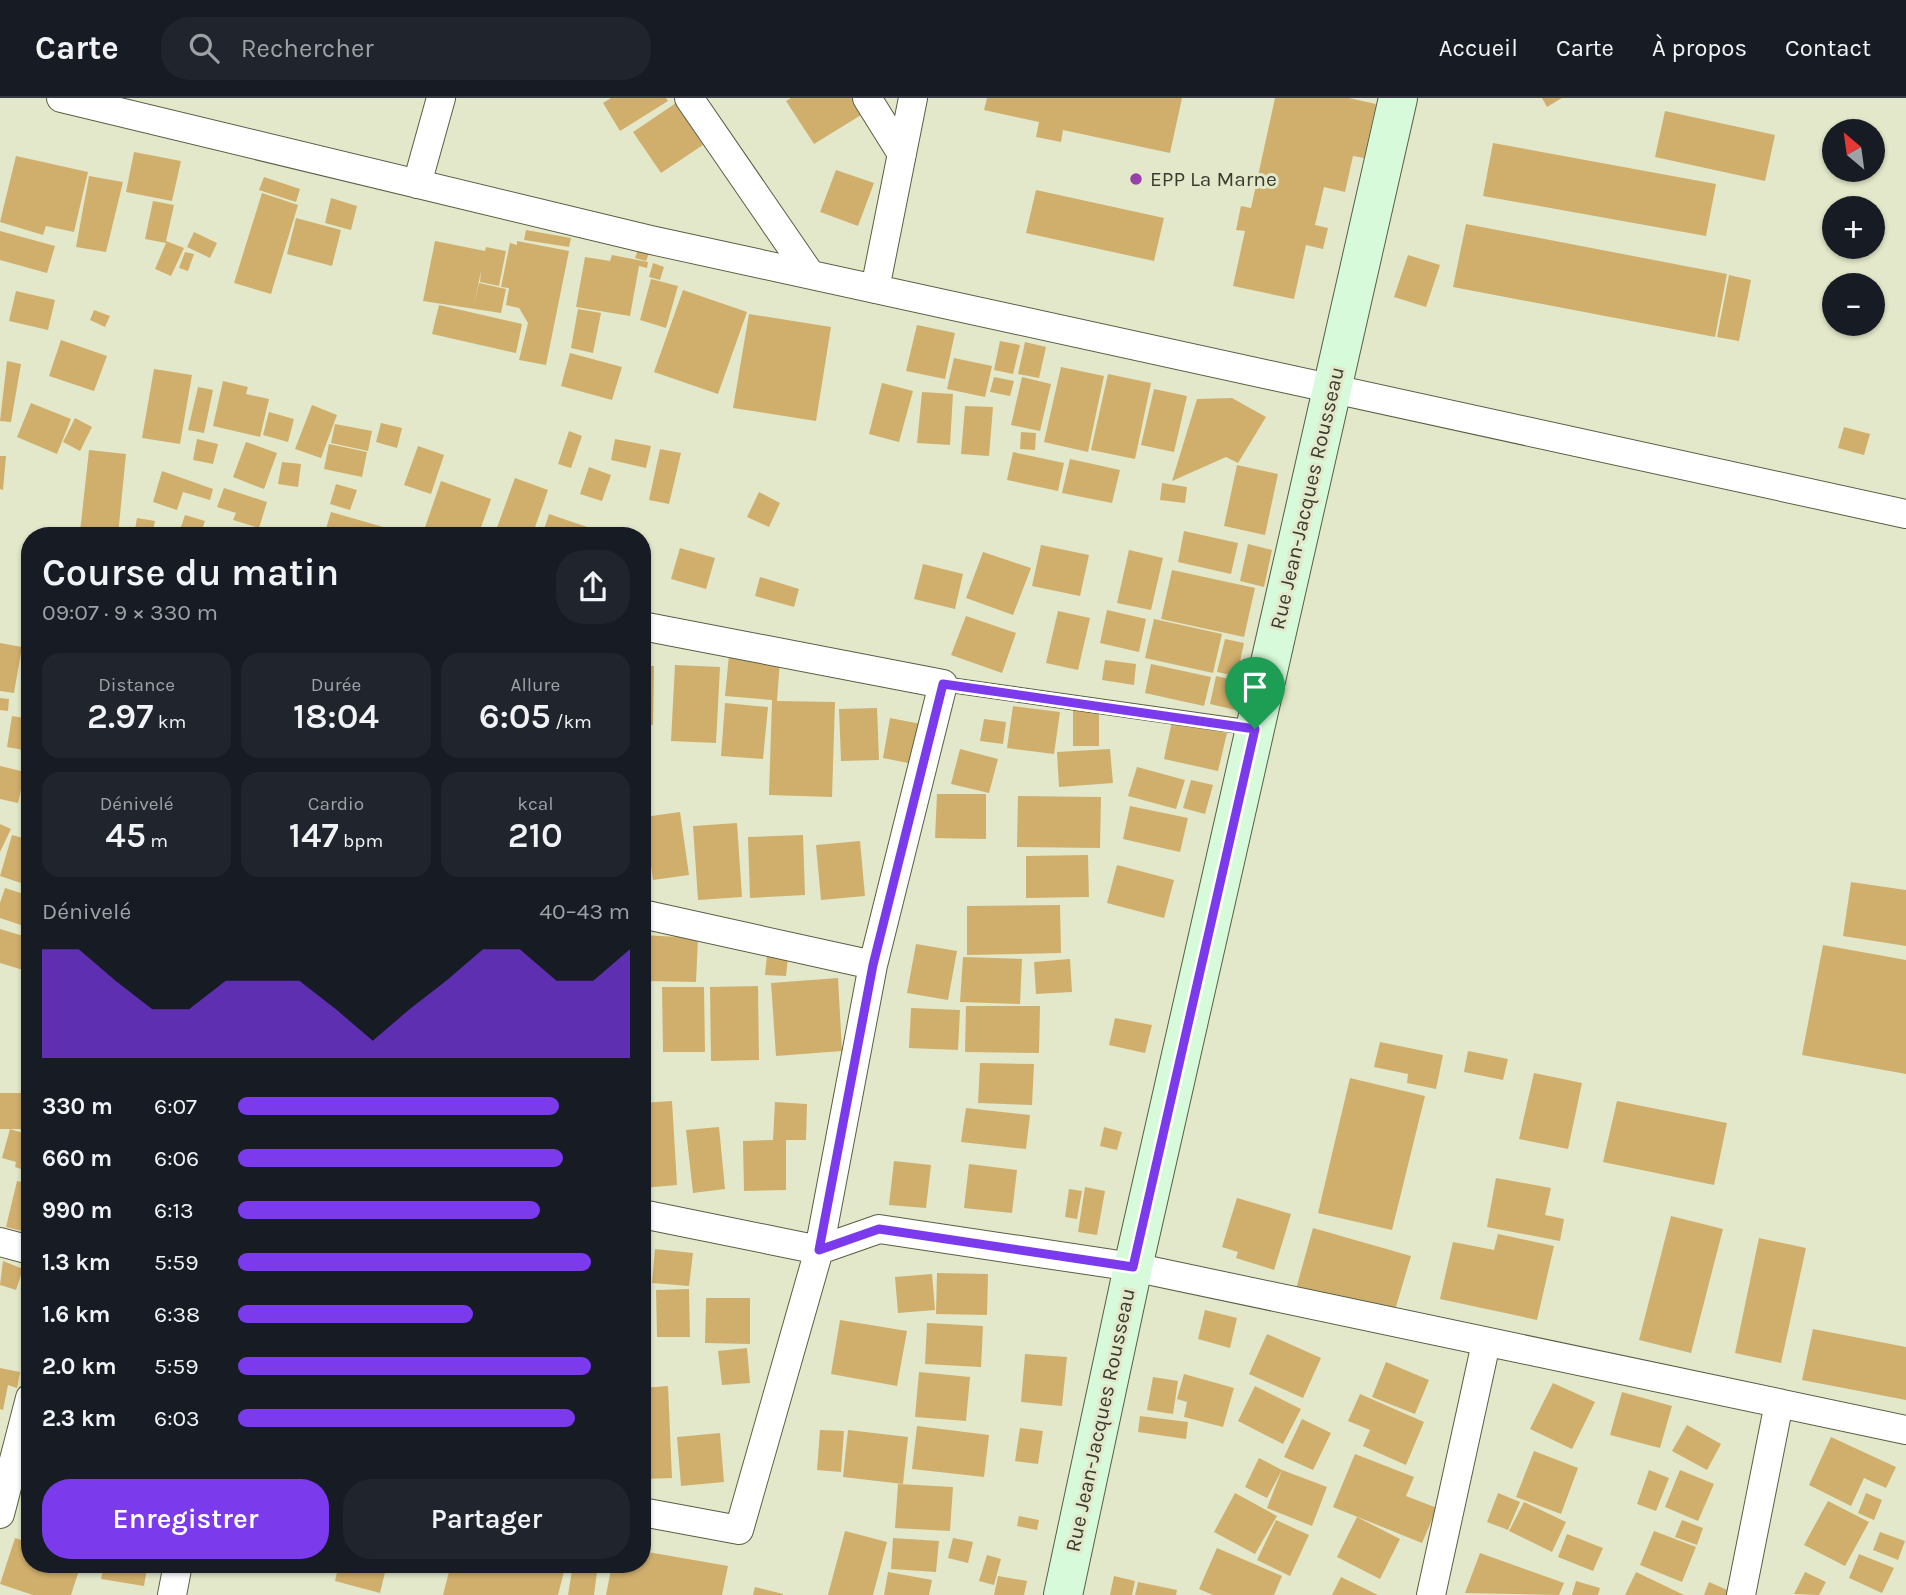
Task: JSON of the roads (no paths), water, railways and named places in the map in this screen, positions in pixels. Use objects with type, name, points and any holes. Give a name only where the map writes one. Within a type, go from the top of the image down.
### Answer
[{"type":"street","points":[[61,98],[417,184],[875,289],[1906,513]]},
{"type":"street","points":[[417,184],[441,98]]},
{"type":"street","points":[[689,98],[810,274]]},
{"type":"street","points":[[867,98],[902,154]]},
{"type":"street","points":[[875,289],[913,98]]},
{"type":"street","name":"Rue Jean-Jacques Rousseau","points":[[1063,1595],[1133,1267],[1398,98]]},
{"type":"street","points":[[651,628],[943,684],[873,965],[819,1250],[739,1530],[651,1514]]},
{"type":"street","points":[[651,916],[873,965]]},
{"type":"street","points":[[651,1216],[819,1250],[879,1229],[1133,1267],[1906,1430]]},
{"type":"street","points":[[0,1242],[21,1248]]},
{"type":"street","points":[[1431,1595],[1486,1343]]},
{"type":"street","points":[[1741,1595],[1779,1403]]},
{"type":"street","points":[[0,1514],[21,1433]]},
{"type":"street","points":[[172,1595],[176,1573]]},
{"type":"lane","points":[[943,684],[1255,729]]},
{"type":"place","name":"EPP La Marne","points":[[1136,179]]}]
